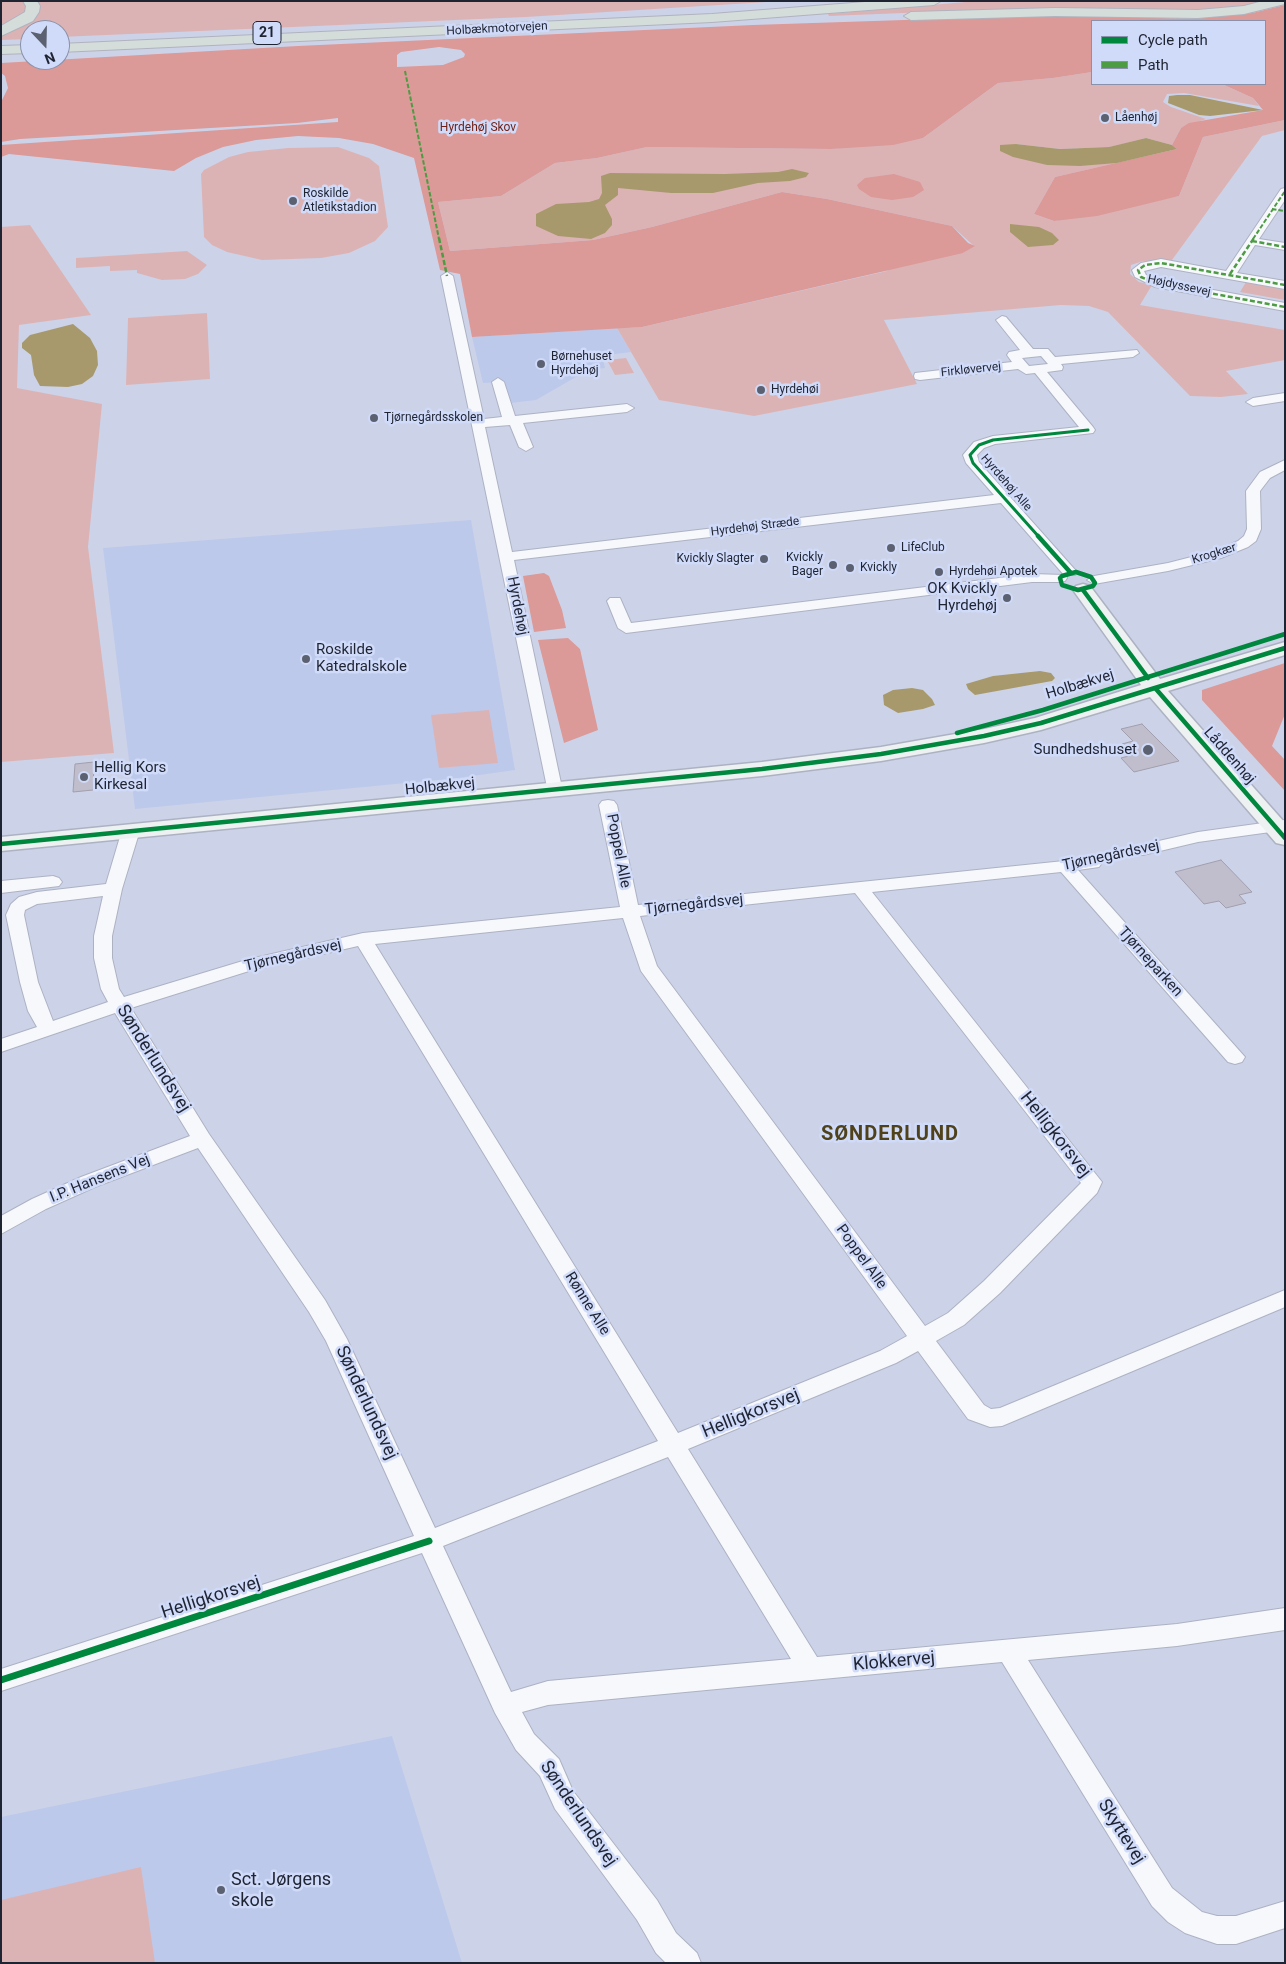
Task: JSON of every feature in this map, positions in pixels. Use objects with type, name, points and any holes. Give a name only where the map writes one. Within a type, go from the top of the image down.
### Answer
[{"type":"highway","points":[[1,32],[28,18],[33,6],[30,1]]},
{"type":"highway","points":[[474,24],[803,1]]},
{"type":"highway","name":"Holbækmotorvejen","points":[[70,42],[648,16],[869,1]]},
{"type":"highway","name":"Holbækmotorvejen","points":[[70,48],[585,25],[830,11],[934,1]]},
{"type":"highway","points":[[585,25],[1020,12],[1198,14],[1244,10],[1281,1]]},
{"type":"highway","points":[[1,44],[20,43]]},
{"type":"highway","points":[[1,50],[20,49]]},
{"type":"street","points":[[1230,274],[1285,191]]},
{"type":"street","points":[[1272,209],[1285,211]]},
{"type":"street","points":[[1252,241],[1285,247]]},
{"type":"street","name":"Højdyssevej","points":[[1285,284],[1161,263],[1145,265],[1138,270],[1141,277],[1155,283],[1285,307]]},
{"type":"street","name":"Hyrdehøj","points":[[447,276],[554,788]]},
{"type":"street","points":[[1002,320],[1030,354],[1044,352],[1057,367],[1038,369]]},
{"type":"street","points":[[1052,362],[1133,353]]},
{"type":"street","name":"Firkløvervej","points":[[1030,354],[1013,355],[1026,370],[1038,369]]},
{"type":"street","name":"Firkløvervej","points":[[920,376],[1021,365]]},
{"type":"street","name":"Hyrdehøj Alle","points":[[1038,369],[1088,430],[993,440],[973,449],[970,455],[973,463],[1004,498],[1065,575]]},
{"type":"street","points":[[498,382],[512,420],[526,447]]},
{"type":"street","points":[[1253,402],[1285,397]]},
{"type":"street","points":[[477,424],[620,412]]},
{"type":"street","name":"Krogkær","points":[[1089,585],[1216,555],[1243,544],[1251,538],[1254,529],[1253,491],[1265,475],[1282,468]]},
{"type":"street","name":"Hyrdehøj Stræde","points":[[506,557],[1004,498]]},
{"type":"street","points":[[615,601],[626,628],[1065,575],[1066,587],[1089,585],[1152,683]]},
{"type":"street","name":"Holbækvej","points":[[1,844],[762,769],[880,754],[984,736],[1036,724],[1285,634]]},
{"type":"street","name":"Holbækvej","points":[[1152,683],[1285,648]]},
{"type":"street","name":"Låddenhøj","points":[[1152,683],[1281,830]]},
{"type":"street","name":"Poppel Alle","points":[[608,805],[630,912],[648,967],[976,1412],[990,1418],[1002,1417],[1285,1298]]},
{"type":"street","name":"Sønderlundsvej","points":[[130,830],[113,889],[103,936],[102,958],[110,989],[202,1139],[318,1306],[336,1339],[504,1705],[525,1742],[550,1768],[564,1800],[579,1822],[647,1910],[666,1942],[687,1963]]},
{"type":"street","name":"Tjørnegårdsvej","points":[[1142,850],[1198,836],[1281,830]]},
{"type":"street","name":"Tjørnegårdsvej","points":[[1,1046],[119,1005],[246,966],[363,939],[1093,863]]},
{"type":"street","name":"Tjørneparken","points":[[1066,867],[1235,1057]]},
{"type":"street","points":[[1,887],[53,882]]},
{"type":"street","name":"Helligkorsvej","points":[[1,1680],[429,1541],[674,1445],[874,1364],[956,1319],[992,1287],[1090,1188],[1092,1182],[859,887]]},
{"type":"street","points":[[48,1029],[38,1011],[29,982],[15,915],[17,908],[25,901],[37,898],[113,889]]},
{"type":"street","name":"Rønne Alle","points":[[363,939],[811,1670]]},
{"type":"street","name":"I.P. Hansens Vej","points":[[1,1226],[39,1204],[91,1181],[202,1139]]},
{"type":"street","name":"Klokkervej","points":[[504,1705],[548,1693],[1177,1636],[1285,1619]]},
{"type":"street","name":"Skyttevej","points":[[1009,1652],[1162,1897],[1173,1908],[1195,1923],[1217,1930],[1236,1930],[1285,1914]]},
{"type":"shaded area","points":[[1,1],[23,1],[28,10],[1,29]]},
{"type":"shaded area","points":[[34,1],[783,1],[526,17],[70,37],[70,20],[21,20]]},
{"type":"shaded area","points":[[977,1],[1266,1],[1231,9],[1189,11],[979,10],[829,16],[828,14]]},
{"type":"shaded area","points":[[20,21],[20,39],[1,40],[1,33],[15,28]]},
{"type":"shaded area","points":[[1091,72],[1091,85],[1224,85],[1253,98],[1259,106],[1184,93],[1167,94],[1163,102],[1171,107],[1206,119],[1181,128],[1172,145],[1146,138],[1110,147],[1060,149],[1016,144],[1047,165],[1117,163],[1055,177],[1034,214],[1054,221],[1179,196],[1203,137],[1285,120],[1285,130],[1262,136],[1172,260],[1143,261],[1131,265],[1130,274],[1139,282],[1152,285],[1140,305],[1285,330],[1285,360],[1226,371],[1248,394],[1221,397],[1190,396],[1108,312],[1089,306],[1061,305],[884,320],[917,384],[754,416],[659,400],[617,328],[642,327],[887,271],[905,248],[963,253],[974,246],[952,226],[827,199],[782,192],[652,227],[593,240],[450,251],[438,202],[501,196],[555,163],[597,158],[647,147],[831,149],[923,138],[998,83]]},
{"type":"shaded area","points":[[1190,95],[1263,110],[1210,116],[1199,115],[1168,103],[1169,96]]},
{"type":"shaded area","points":[[1146,138],[1172,145],[1177,149],[1117,163],[1080,166],[1047,165],[1013,157],[1000,151],[1000,145],[1016,144],[1060,149],[1109,147]]},
{"type":"shaded area","name":"Roskilde Atletikstadion","points":[[338,147],[369,158],[379,166],[388,227],[375,241],[349,253],[321,258],[262,260],[227,252],[212,245],[204,237],[201,174],[204,170],[229,157],[248,152],[288,148]]},
{"type":"shaded area","points":[[792,169],[809,173],[806,177],[790,181],[758,183],[713,193],[671,193],[618,188],[618,195],[605,205],[612,219],[612,225],[605,233],[591,239],[558,236],[536,226],[536,214],[556,204],[589,202],[599,199],[602,193],[601,176],[610,173],[725,174],[778,172]]},
{"type":"shaded area","points":[[1010,224],[1039,227],[1052,233],[1059,240],[1053,245],[1028,247],[1010,232]]},
{"type":"shaded area","points":[[30,225],[91,315],[19,325],[17,388],[102,404],[88,547],[114,753],[1,762],[1,227]]},
{"type":"shaded area","points":[[187,251],[207,265],[198,274],[185,279],[162,280],[137,273],[137,270],[110,271],[110,266],[76,268],[76,258]]},
{"type":"shaded area","points":[[1246,282],[1285,289],[1285,300],[1240,292]]},
{"type":"shaded area","points":[[207,313],[210,379],[126,385],[128,318]]},
{"type":"shaded area","points":[[73,324],[90,338],[97,351],[98,365],[93,376],[82,384],[68,387],[40,386],[34,375],[31,355],[22,348],[22,343],[30,335]]},
{"type":"shaded area","name":"Børnehuset Hyrdehøj","points":[[617,328],[631,352],[608,355],[603,360],[605,368],[588,370],[536,400],[511,403],[504,382],[483,383],[472,337]]},
{"type":"shaded area","points":[[626,358],[634,373],[615,375],[607,360]]},
{"type":"shaded area","name":"Roskilde Katedralskole","points":[[471,520],[515,770],[458,778],[135,809],[103,548]]},
{"type":"shaded area","points":[[1040,671],[1051,673],[1055,678],[1052,681],[975,695],[968,689],[966,684],[993,676]]},
{"type":"shaded area","points":[[912,688],[923,690],[935,705],[898,713],[884,705],[883,695],[893,690]]},
{"type":"shaded area","points":[[489,710],[498,763],[439,768],[431,715]]},
{"type":"shaded area","name":"Sct. Jørgens skole","points":[[392,1736],[462,1963],[1,1963],[1,1817]]},
{"type":"shaded area","points":[[141,1867],[155,1963],[1,1963],[1,1900]]},
{"type":"green space","name":"Hyrdehøj Skov","points":[[1285,5],[1285,120],[1203,137],[1179,196],[1097,216],[1054,221],[1034,214],[1055,177],[1177,149],[1172,145],[1181,128],[1189,123],[1263,110],[1253,98],[1224,85],[1266,85],[1266,20],[1091,20],[1091,72],[998,83],[923,138],[893,145],[831,149],[647,147],[597,158],[555,163],[501,196],[438,202],[450,251],[593,240],[652,227],[782,192],[827,199],[952,226],[968,243],[975,246],[963,253],[642,327],[472,337],[460,274],[440,270],[414,158],[373,144],[339,138],[298,136],[256,140],[223,147],[196,158],[174,171],[9,154],[1,157],[1,145],[338,122],[338,118],[297,123],[20,139],[1,142],[1,102],[8,88],[5,76],[1,73],[1,63],[20,62],[20,70],[70,70],[70,59],[298,46],[753,25],[1055,15],[1194,19],[1252,13]],"holes":[[[439,47],[461,50],[465,54],[464,57],[443,65],[397,67],[397,55],[401,52]]]},
{"type":"green space","points":[[894,174],[920,182],[924,190],[913,197],[892,200],[871,197],[859,189],[857,185],[865,178]]},
{"type":"green space","points":[[544,573],[549,576],[562,610],[566,628],[534,632],[523,576]]},
{"type":"green space","points":[[568,638],[580,649],[598,730],[564,743],[538,640]]},
{"type":"green space","points":[[1285,663],[1285,714],[1272,746],[1285,760],[1285,791],[1202,700],[1202,690]]},
{"type":"building","name":"Sundhedshuset","points":[[1142,724],[1179,761],[1134,772],[1121,758],[1133,755],[1122,744],[1133,741],[1121,729]]},
{"type":"building","name":"Hellig Kors Kirkesal","points":[[94,762],[93,790],[73,792],[75,764]]},
{"type":"building","points":[[1221,860],[1252,892],[1239,895],[1246,903],[1226,908],[1219,901],[1204,904],[1175,872]]},
{"type":"marked path","points":[[405,71],[447,276]]},
{"type":"marked path","points":[[1230,274],[1285,191]]},
{"type":"marked path","points":[[1272,209],[1285,211]]},
{"type":"marked path","points":[[1252,241],[1285,247]]},
{"type":"marked path","points":[[1285,285],[1161,263],[1145,265],[1138,270],[1141,277],[1155,283],[1285,307]]},
{"type":"cycle path","points":[[1070,572],[973,463],[970,455],[979,445],[993,440],[1088,430]]},
{"type":"cycle path","points":[[1076,572],[1091,577],[1095,583],[1093,586],[1078,590],[1062,585],[1060,578],[1062,576],[1076,572]]},
{"type":"cycle path","points":[[1083,590],[1148,678]]},
{"type":"cycle path","points":[[957,733],[1043,710],[1285,634]]},
{"type":"cycle path","points":[[1,844],[762,769],[881,754],[984,736],[1041,723],[1285,648]]},
{"type":"cycle path","points":[[1156,689],[1285,838]]},
{"type":"cycle path","points":[[1,1680],[429,1541]]},
{"type":"place","name":"Låenhøj","points":[[1105,118]]},
{"type":"place","name":"Roskilde Atletikstadion","points":[[293,201]]},
{"type":"place","name":"Børnehuset Hyrdehøj","points":[[541,364]]},
{"type":"place","name":"Hyrdehøi","points":[[761,390]]},
{"type":"place","name":"Tjørnegårdsskolen","points":[[374,418]]},
{"type":"place","name":"LifeClub","points":[[891,548]]},
{"type":"place","name":"Kvickly Slagter","points":[[764,559]]},
{"type":"place","name":"Kvickly Bager","points":[[833,565]]},
{"type":"place","name":"Kvickly","points":[[850,568]]},
{"type":"place","name":"Hyrdehøi Apotek","points":[[939,572]]},
{"type":"place","name":"OK Kvickly Hyrdehøj","points":[[1007,598]]},
{"type":"place","name":"Roskilde Katedralskole","points":[[306,659]]},
{"type":"place","name":"Sundhedshuset","points":[[1148,750]]},
{"type":"place","name":"Hellig Kors Kirkesal","points":[[84,777]]},
{"type":"place","name":"Sct. Jørgens skole","points":[[221,1890]]},
{"type":"district","name":"SØNDERLUND","points":[[890,1135]]}]
